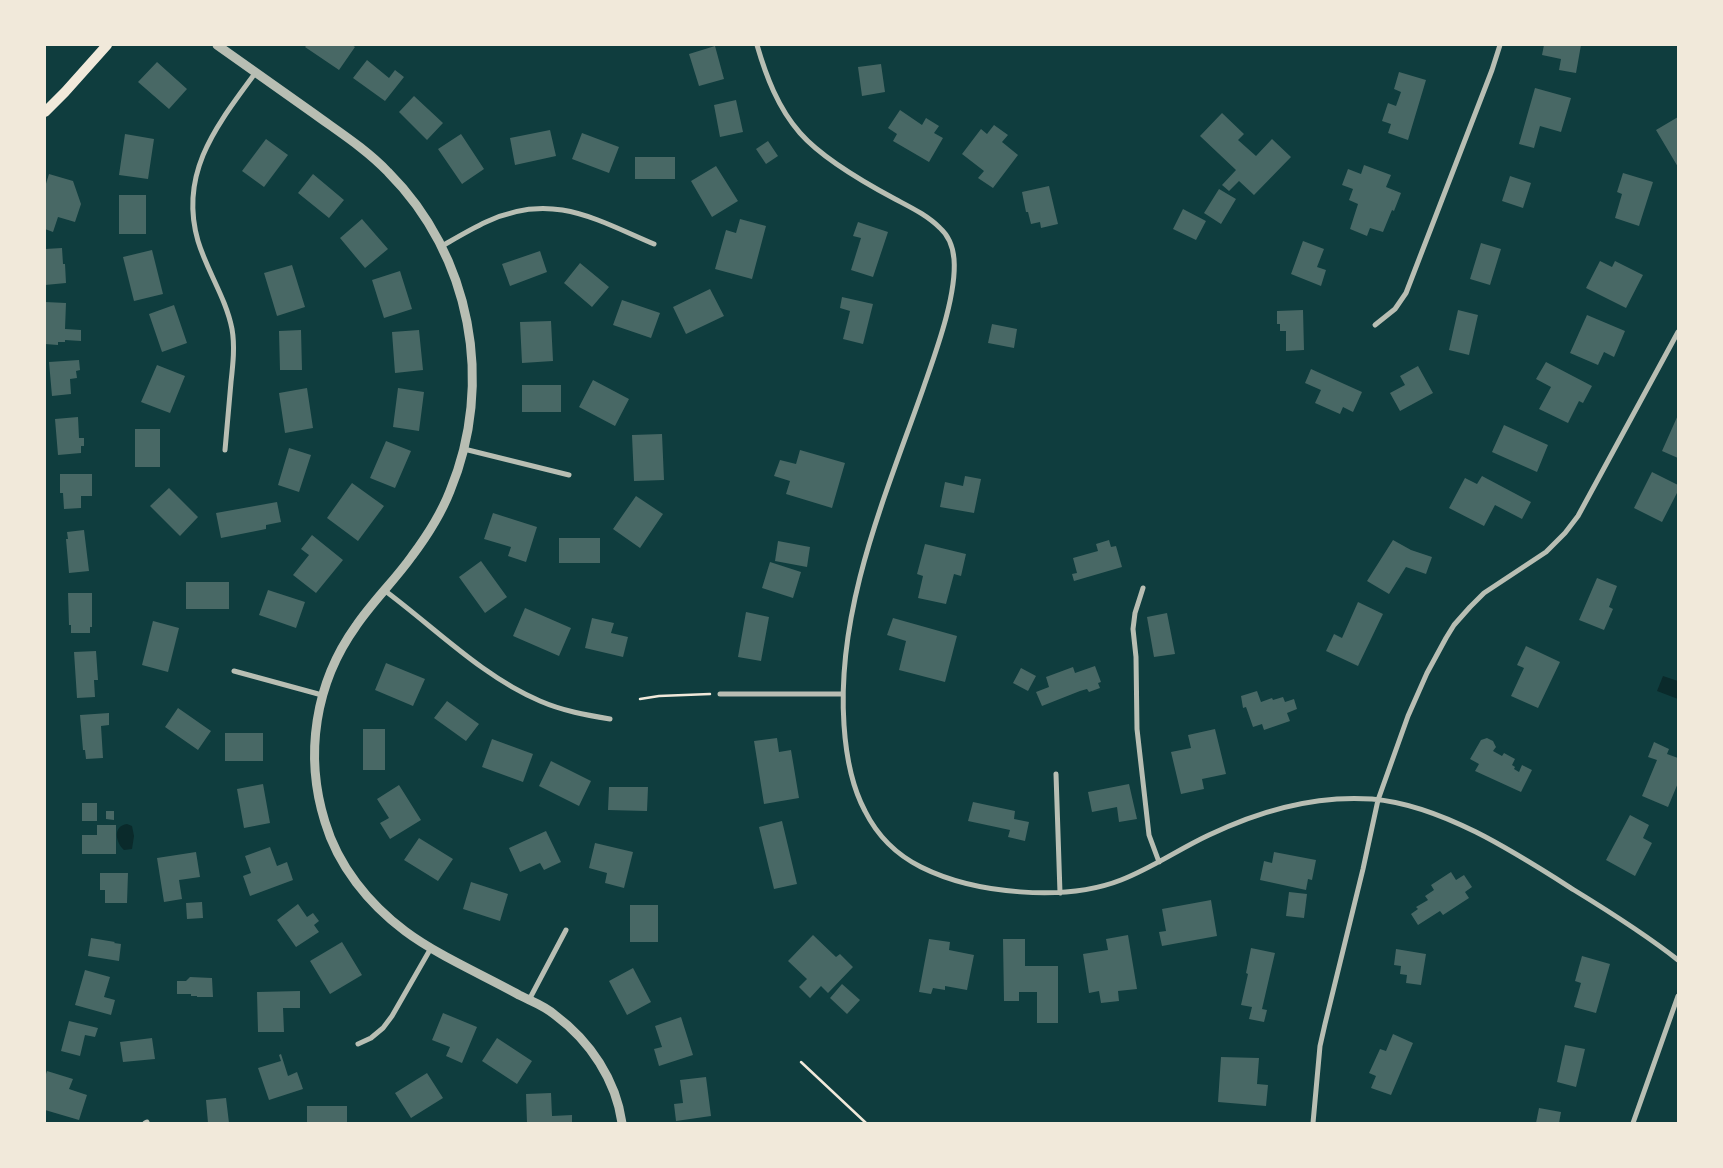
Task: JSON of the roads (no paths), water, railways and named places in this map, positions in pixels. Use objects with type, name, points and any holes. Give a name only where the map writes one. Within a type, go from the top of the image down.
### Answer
[{"type":"main road","points":[[45,112],[106,45]]},
{"type":"street","points":[[217,45],[358,145],[388,172],[409,196],[442,246],[454,272],[464,304],[471,337],[473,371],[472,406],[464,449],[449,495],[434,524],[412,558],[384,590],[340,650],[322,695],[315,736],[314,770],[318,798],[326,826],[338,853],[353,879],[372,902],[407,933],[431,948],[557,1016],[580,1037],[610,1080],[622,1123]]},
{"type":"street","points":[[757,45],[779,102],[799,132],[840,165],[938,225],[952,247],[954,272],[952,290],[940,338],[876,524],[850,617],[843,668],[842,694],[846,743],[854,787],[864,811],[886,841],[901,855],[920,867],[961,882],[990,888],[1060,893],[1085,890],[1120,881],[1209,835],[1273,809],[1330,798],[1378,800],[1412,806],[1490,840],[1538,867],[1643,933],[1678,960]]},
{"type":"street","points":[[1375,325],[1395,309],[1406,293],[1500,45]]},
{"type":"street","points":[[226,450],[234,350],[232,330],[228,310],[198,241],[194,219],[194,196],[198,168],[206,146],[217,126],[256,72]]},
{"type":"street","points":[[442,246],[486,221],[530,208],[569,210],[654,244]]},
{"type":"street","points":[[1313,1123],[1320,1046],[1378,800],[1427,673],[1454,625],[1470,607],[1484,593],[1546,552],[1566,533],[1578,516],[1611,458],[1678,332]]},
{"type":"street","points":[[464,449],[569,476]]},
{"type":"street","points":[[1143,588],[1135,614],[1133,629],[1136,658],[1137,728],[1149,835],[1159,862]]},
{"type":"street","points":[[384,590],[492,675],[515,689],[541,702],[575,714],[610,719]]},
{"type":"street","points":[[234,671],[322,695]]},
{"type":"street","points":[[720,694],[842,694]]},
{"type":"street","points":[[1056,774],[1060,893]]},
{"type":"street","points":[[529,1000],[566,930]]},
{"type":"street","points":[[358,1044],[371,1038],[392,1016],[431,948]]},
{"type":"street","points":[[1633,1123],[1678,996]]},
{"type":"water","points":[[1663,676],[1678,681],[1678,699],[1657,691]]},
{"type":"water","points":[[122,825],[132,826],[134,836],[132,849],[124,850],[117,839],[117,831]]}]
